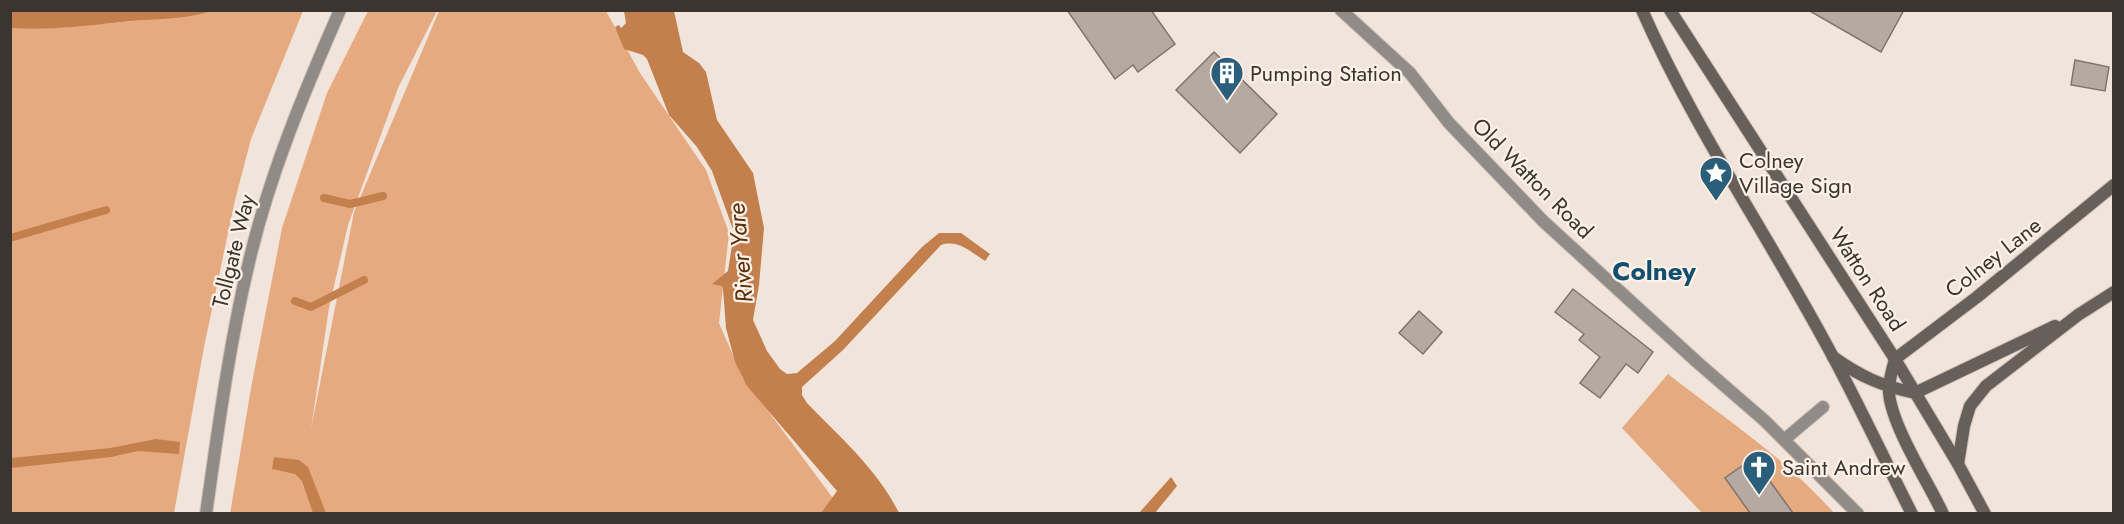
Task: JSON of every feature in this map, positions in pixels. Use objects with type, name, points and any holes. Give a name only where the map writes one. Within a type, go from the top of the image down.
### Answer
[{"type":"main road","points":[[1642,10],[1706,137],[1832,356],[1912,513]]},
{"type":"main road","name":"Watton Road","points":[[1670,10],[1895,359],[1958,464],[1984,513]]},
{"type":"main road","name":"Colney Lane","points":[[1895,359],[1977,297],[2114,184]]},
{"type":"main road","points":[[1958,464],[1964,426],[1970,406],[1986,386],[2078,315],[2114,292]]},
{"type":"main road","points":[[1832,356],[1864,378],[1888,388],[1916,393],[2078,315]]},
{"type":"main road","name":"Watton Road","points":[[1888,388],[1895,359]]},
{"type":"main road","points":[[1888,388],[1902,434],[1943,513]]},
{"type":"street","name":"Tollgate Way","points":[[206,513],[232,348],[249,261],[278,164],[340,10]]},
{"type":"street","name":"Old Watton Road","points":[[1341,10],[1410,73],[1449,123],[1543,221],[1785,439],[1858,513]]},
{"type":"street","points":[[1785,439],[1823,407]]},
{"type":"shaded area","points":[[211,11],[303,11],[251,139],[235,200],[204,347],[174,513],[11,513],[10,28],[60,28],[177,17]]},
{"type":"shaded area","points":[[368,11],[437,11],[398,88],[348,225],[329,308],[311,429],[354,212],[439,11],[606,11],[640,73],[706,170],[729,233],[719,323],[742,376],[844,513],[230,514],[251,388],[282,228],[327,93]]},
{"type":"shaded area","points":[[1668,374],[1776,457],[1816,493],[1834,513],[1702,513],[1622,428]]},
{"type":"water","points":[[10,11],[211,11],[192,16],[41,29],[11,28]]},
{"type":"water","name":"River Yare","points":[[624,11],[674,11],[683,52],[699,63],[706,72],[717,120],[753,173],[764,228],[759,285],[753,320],[767,351],[780,369],[787,374],[797,373],[835,341],[922,247],[939,233],[961,233],[990,254],[985,261],[959,245],[941,245],[843,350],[802,387],[802,395],[807,403],[869,468],[899,513],[821,513],[837,491],[747,386],[735,362],[726,328],[722,286],[712,284],[728,271],[734,232],[712,171],[697,147],[669,115],[647,59],[643,55],[624,49],[615,27],[619,25],[621,28],[626,23]]},
{"type":"water","points":[[156,439],[180,442],[179,454],[138,451],[111,457],[11,468],[11,458],[110,448]]},
{"type":"water","points":[[274,457],[299,460],[308,467],[326,513],[313,513],[302,481],[295,474],[272,469]]},
{"type":"water","points":[[1171,477],[1177,486],[1155,513],[1139,513]]},
{"type":"building","points":[[1067,10],[1151,10],[1175,44],[1138,72],[1133,65],[1115,79]]},
{"type":"building","points":[[1808,10],[1904,10],[1881,52]]},
{"type":"building","name":"Pumping Station","points":[[1214,52],[1277,114],[1240,153],[1176,90]]},
{"type":"building","points":[[2075,60],[2109,67],[2105,91],[2071,85]]},
{"type":"building","points":[[1573,289],[1653,352],[1638,373],[1626,364],[1600,398],[1580,383],[1600,357],[1579,340],[1584,334],[1555,312]]},
{"type":"building","points":[[1419,311],[1442,332],[1423,354],[1399,333]]},
{"type":"building","name":"Saint Andrew","points":[[1753,458],[1793,513],[1750,513],[1725,478]]},
{"type":"waterway","points":[[324,198],[350,204],[383,196]]},
{"type":"waterway","points":[[10,238],[106,210]]},
{"type":"waterway","points":[[295,301],[311,307],[364,280]]},
{"type":"place","name":"Pumping Station","points":[[1227,102]]},
{"type":"place","name":"Colney Village Sign","points":[[1716,202]]},
{"type":"place","name":"Saint Andrew","points":[[1759,496]]},
{"type":"district","name":"Colney","points":[[1654,271]]}]
